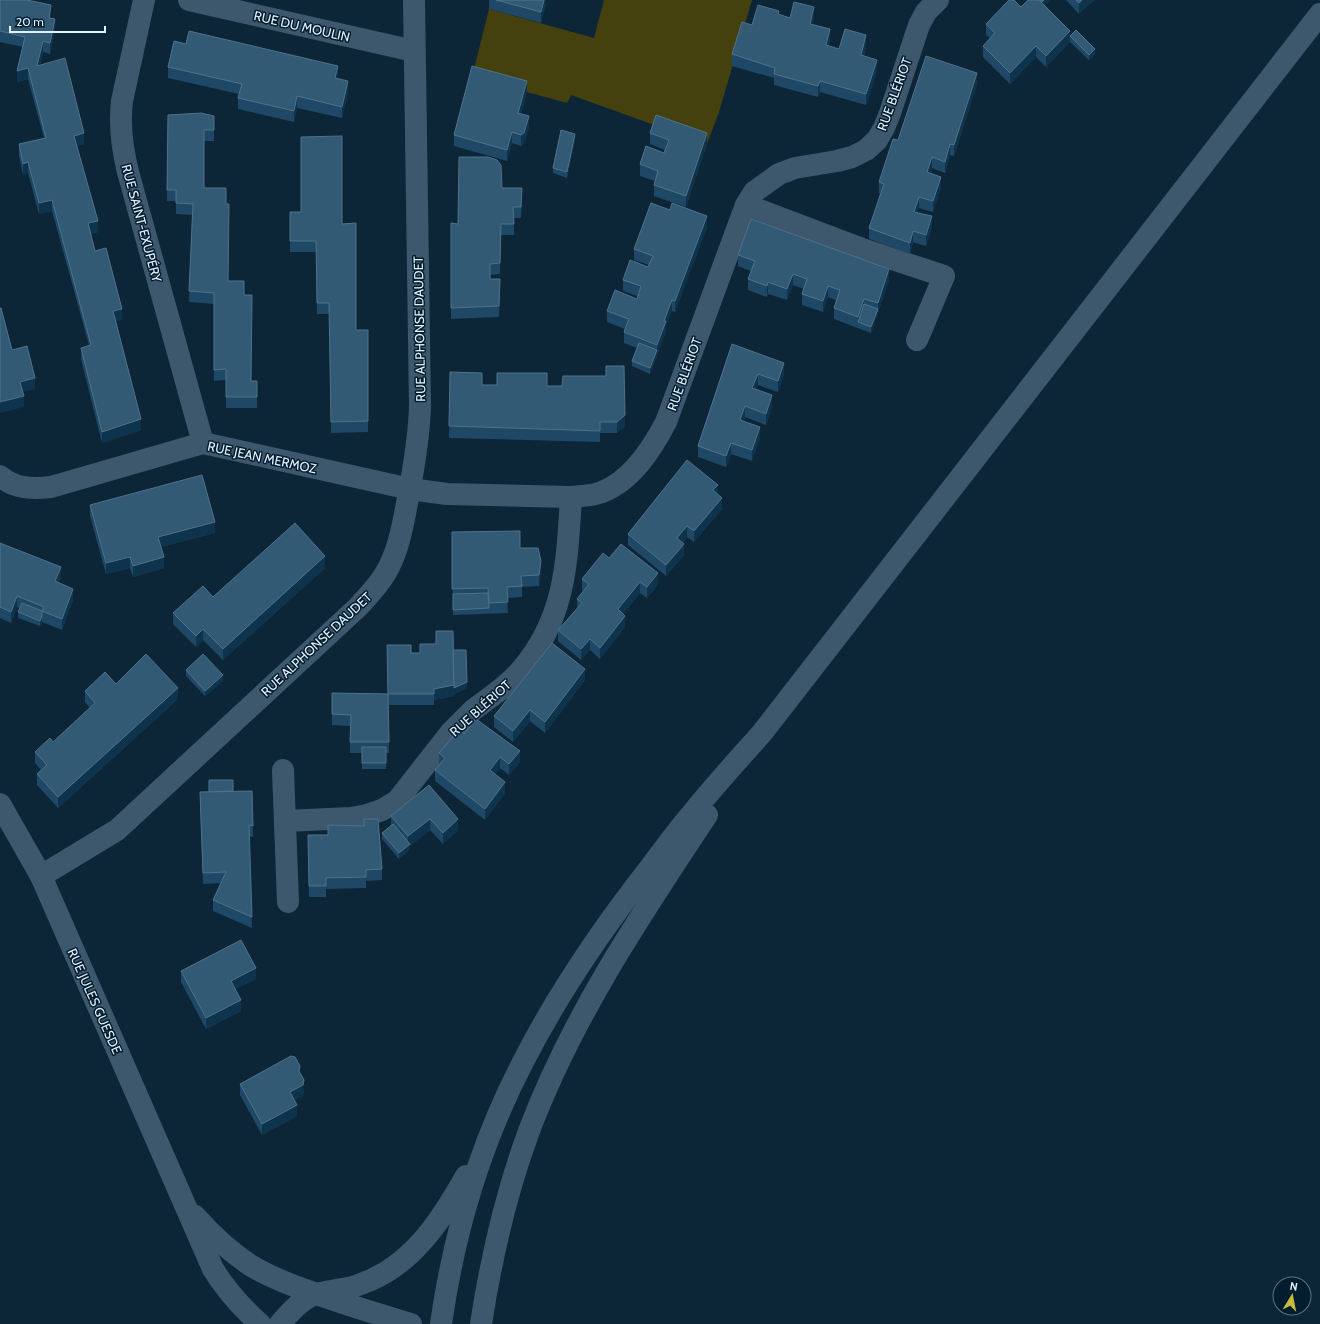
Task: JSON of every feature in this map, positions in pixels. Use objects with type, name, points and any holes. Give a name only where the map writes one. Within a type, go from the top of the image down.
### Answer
[{"type":"street","name":"RUE SAINT-EXUPÉRY","points":[[144,0],[122,101],[120,134],[128,172],[203,443]]},
{"type":"street","name":"RUE DU MOULIN","points":[[189,0],[414,51]]},
{"type":"street","name":"RUE ALPHONSE DAUDET","points":[[41,876],[117,830],[358,607],[374,590],[385,575],[394,558],[400,541],[410,489],[417,446],[420,406],[414,0]]},
{"type":"street","name":"RUE BLÉRIOT","points":[[410,489],[447,494],[571,496],[590,495],[602,492],[619,483],[647,454],[657,439],[674,404],[746,205],[754,192],[779,174],[795,168],[852,157],[866,150],[877,140],[890,113],[919,25],[926,12],[938,0]]},
{"type":"street","points":[[441,1324],[451,1264],[458,1234],[475,1178],[493,1130],[523,1061],[536,1037],[566,986],[609,921],[689,816],[762,733],[1320,14]]},
{"type":"street","points":[[746,205],[866,250],[944,276],[917,340]]},
{"type":"street","name":"RUE JEAN MERMOZ","points":[[0,476],[18,486],[35,488],[51,487],[203,443],[410,489]]},
{"type":"street","name":"RUE BLÉRIOT","points":[[285,821],[351,818],[382,810],[397,801],[456,726],[473,711],[499,692],[522,669],[547,632],[560,597],[565,574],[571,496]]},
{"type":"street","points":[[481,1324],[494,1257],[511,1186],[536,1113],[564,1051],[586,1008],[623,944],[762,733]]},
{"type":"street","points":[[284,770],[288,902]]},
{"type":"street","name":"RUE JULES GUESDE","points":[[0,804],[41,876],[203,1248],[222,1284],[235,1300],[260,1324]]},
{"type":"street","points":[[280,1324],[290,1312],[316,1294],[350,1288],[372,1279],[389,1270],[414,1251],[452,1201],[493,1130]]},
{"type":"street","name":"RUE JULES GUESDE","points":[[184,1202],[217,1240],[250,1265],[272,1277],[316,1294],[411,1324]]},
{"type":"shaded area","points":[[604,0],[752,0],[719,112],[707,144],[571,95],[567,103],[472,77],[489,9],[594,38]]},
{"type":"building","points":[[0,0],[27,0],[51,5],[49,18],[55,19],[50,43],[43,41],[37,66],[65,58],[84,133],[74,136],[98,221],[88,223],[95,251],[106,248],[122,309],[113,311],[141,419],[102,432],[81,348],[91,345],[52,200],[39,203],[28,162],[23,164],[19,144],[46,138],[28,68],[17,71],[25,37],[0,31]]},
{"type":"building","points":[[496,0],[544,0],[541,12]]},
{"type":"building","points":[[1009,0],[1014,0],[1021,7],[1028,0],[1039,0],[1070,31],[1046,56],[1036,46],[1010,73],[983,46],[995,33],[986,24]]},
{"type":"building","points":[[794,2],[814,7],[810,24],[830,29],[826,45],[839,49],[845,29],[866,35],[861,55],[877,60],[866,94],[820,81],[818,86],[774,74],[775,68],[732,54],[742,22],[752,25],[758,5],[779,11],[778,14],[790,18]]},
{"type":"building","points":[[1076,30],[1095,49],[1089,55],[1070,36]]},
{"type":"building","points":[[189,31],[338,66],[335,78],[348,81],[342,107],[297,96],[294,111],[238,98],[242,84],[168,67],[174,41],[186,44]]},
{"type":"building","points":[[926,56],[977,73],[954,145],[950,144],[945,162],[932,157],[927,172],[941,177],[933,201],[919,197],[914,212],[932,216],[926,235],[913,231],[910,243],[869,228],[884,184],[879,182],[893,139],[898,140]]},
{"type":"building","points":[[472,66],[527,81],[518,113],[529,116],[524,133],[521,135],[512,132],[507,150],[454,135]]},
{"type":"building","points":[[201,113],[214,116],[214,130],[204,130],[204,188],[226,188],[226,204],[229,204],[228,281],[244,281],[244,295],[252,295],[251,381],[257,381],[257,397],[226,397],[226,369],[214,370],[214,293],[189,291],[193,204],[176,203],[176,190],[167,190],[168,115]]},
{"type":"building","points":[[656,115],[707,133],[686,196],[654,185],[658,171],[640,164],[646,146],[664,153],[669,140],[650,133]]},
{"type":"building","points":[[561,130],[575,134],[567,172],[553,168]]},
{"type":"building","points":[[342,136],[342,224],[356,223],[356,330],[368,330],[368,421],[331,422],[329,303],[317,303],[316,241],[290,241],[290,212],[301,212],[301,137]]},
{"type":"building","points":[[459,157],[488,157],[497,160],[501,165],[502,188],[522,188],[521,207],[513,207],[514,224],[501,224],[500,263],[490,264],[490,279],[500,279],[499,306],[451,308],[451,223],[458,224]]},
{"type":"building","points":[[651,203],[670,210],[672,203],[707,216],[675,301],[672,300],[657,345],[624,332],[629,319],[607,311],[615,290],[637,299],[641,286],[623,280],[630,260],[648,267],[653,256],[634,249]]},
{"type":"building","points":[[751,219],[889,269],[878,303],[864,299],[858,317],[834,308],[840,290],[828,286],[823,301],[802,294],[807,279],[793,274],[787,289],[768,282],[767,286],[748,279],[755,261],[738,255]]},
{"type":"building","points":[[864,304],[878,309],[871,327],[858,322]]},
{"type":"building","points":[[0,308],[12,350],[27,346],[35,378],[20,382],[24,396],[0,402]]},
{"type":"building","points":[[639,343],[657,350],[650,368],[632,361]]},
{"type":"building","points":[[732,344],[784,363],[778,381],[758,374],[752,388],[772,395],[766,414],[745,406],[740,420],[760,427],[752,450],[731,443],[726,456],[698,446]]},
{"type":"building","points":[[606,366],[624,366],[625,415],[617,422],[600,422],[600,431],[449,426],[450,372],[482,373],[482,385],[497,385],[497,373],[547,373],[547,386],[562,386],[563,376],[606,376]]},
{"type":"building","points":[[687,460],[718,485],[713,490],[722,498],[694,531],[687,526],[677,538],[684,544],[666,565],[628,534]]},
{"type":"building","points":[[202,475],[215,522],[158,537],[164,557],[133,566],[130,557],[106,563],[90,505]]},
{"type":"building","points":[[295,523],[325,556],[223,649],[203,629],[196,636],[173,613],[203,586],[213,597]]},
{"type":"building","points":[[520,531],[520,548],[538,548],[541,561],[539,575],[521,576],[522,586],[507,587],[508,602],[489,603],[488,588],[452,589],[452,532]]},
{"type":"building","points":[[0,543],[61,567],[55,581],[73,589],[62,619],[42,611],[44,607],[17,596],[11,612],[0,607]]},
{"type":"building","points":[[621,544],[658,573],[647,587],[640,582],[618,609],[625,616],[600,648],[590,639],[581,649],[558,630],[582,603],[577,599],[589,584],[582,579],[603,553],[609,558]]},
{"type":"building","points":[[488,593],[489,608],[453,610],[453,594]]},
{"type":"building","points":[[22,603],[42,611],[40,621],[18,612]]},
{"type":"building","points":[[436,631],[453,631],[454,685],[434,689],[434,694],[388,694],[387,645],[411,645],[411,653],[420,653],[420,644],[436,644]]},
{"type":"building","points":[[552,643],[585,669],[545,722],[530,710],[513,731],[494,716]]},
{"type":"building","points":[[453,650],[466,650],[467,682],[454,688]]},
{"type":"building","points":[[146,654],[178,688],[58,797],[37,774],[47,765],[35,752],[50,738],[53,742],[95,703],[85,691],[105,672],[116,684]]},
{"type":"building","points":[[203,654],[223,675],[205,691],[186,670]]},
{"type":"building","points":[[332,693],[388,694],[389,742],[350,742],[351,715],[332,714]]},
{"type":"building","points":[[476,719],[520,751],[509,764],[500,757],[490,770],[505,782],[485,809],[435,770],[445,758],[439,753],[459,730],[464,734]]},
{"type":"building","points":[[362,747],[386,747],[386,763],[362,763]]},
{"type":"building","points":[[209,780],[233,780],[233,791],[209,792]]},
{"type":"building","points":[[429,785],[458,819],[443,833],[430,819],[408,836],[391,816]]},
{"type":"building","points":[[252,791],[253,826],[249,825],[252,917],[213,900],[226,872],[203,873],[200,792]]},
{"type":"building","points":[[364,819],[378,819],[382,869],[366,870],[366,877],[326,878],[326,886],[309,886],[308,835],[328,835],[328,825],[364,826]]},
{"type":"building","points":[[393,824],[410,844],[399,853],[382,833]]},
{"type":"building","points":[[241,940],[256,968],[231,981],[241,1000],[206,1018],[181,971]]},
{"type":"building","points":[[291,1056],[295,1057],[300,1066],[299,1071],[304,1080],[303,1085],[290,1092],[297,1105],[262,1124],[240,1084]]}]
